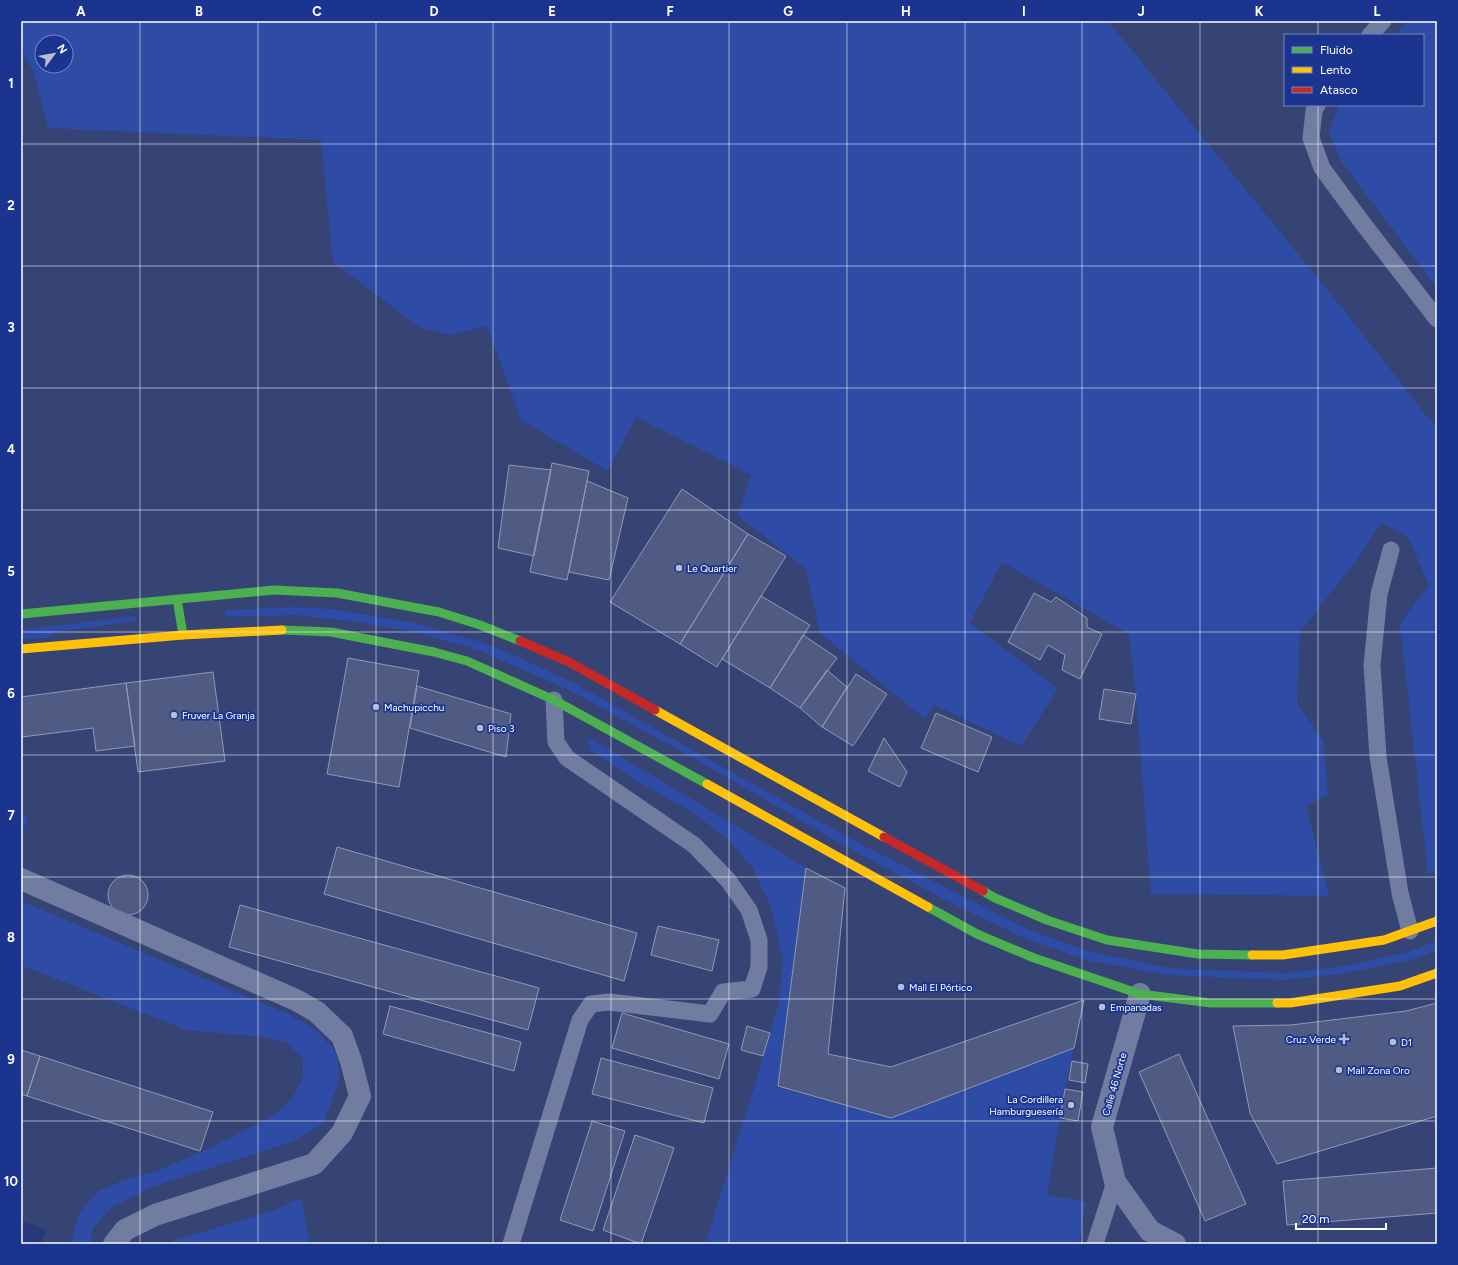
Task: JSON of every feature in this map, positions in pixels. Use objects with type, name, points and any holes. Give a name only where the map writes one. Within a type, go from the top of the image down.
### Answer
[{"type":"main road","points":[[21,614],[274,590],[337,593],[439,612],[480,624],[569,662],[995,898],[1048,920],[1107,940],[1198,954],[1282,955],[1384,940],[1437,921]]},
{"type":"main road","points":[[177,599],[183,635]]},
{"type":"main road","points":[[21,649],[183,635],[281,630],[331,632],[434,652],[467,661],[554,700],[977,934],[1034,958],[1140,994],[1211,1003],[1290,1003],[1400,986],[1437,973]]},
{"type":"street","points":[[21,880],[296,1000],[317,1012],[342,1036],[351,1061],[360,1096],[342,1133],[314,1164],[155,1214],[125,1230],[114,1244]]},
{"type":"street","name":"Calle 46 Norte","points":[[1140,994],[1102,1127],[1115,1182],[1150,1231],[1175,1244]]},
{"type":"lane","points":[[1371,34],[1383,21]]},
{"type":"lane","points":[[1316,106],[1314,111],[1311,138],[1322,168],[1437,319]]},
{"type":"lane","points":[[1391,550],[1379,594],[1372,665],[1378,757],[1400,893],[1410,931]]},
{"type":"lane","points":[[511,1244],[580,1020],[591,1004],[609,1002],[710,1014],[723,992],[752,989],[759,967],[759,940],[749,910],[728,880],[694,845],[567,758],[556,742],[554,700]]},
{"type":"lane","points":[[1095,1244],[1115,1182]]},
{"type":"shaded area","points":[[21,21],[1108,21],[1339,304],[1437,429],[1437,870],[1428,874],[1400,624],[1429,585],[1408,537],[1381,523],[1355,562],[1300,632],[1297,704],[1323,740],[1328,795],[1306,806],[1329,896],[1151,894],[1136,694],[1129,634],[1002,562],[970,623],[1058,689],[1021,746],[934,705],[925,719],[820,633],[806,569],[738,516],[751,475],[636,417],[608,471],[521,420],[487,326],[451,335],[419,327],[333,262],[321,140],[48,128],[34,74],[74,74],[74,34],[34,34],[34,74],[21,51]]},
{"type":"shaded area","points":[[1407,21],[1437,21],[1437,288],[1341,161],[1329,133],[1339,106],[1424,106],[1424,34],[1397,34]]},
{"type":"shaded area","points":[[294,607],[332,609],[414,623],[481,642],[509,653],[574,683],[851,839],[1029,930],[1088,951],[1169,968],[1285,973],[1338,967],[1408,952],[1437,941],[1437,950],[1414,959],[1340,974],[1285,980],[1167,975],[1086,960],[1024,938],[945,900],[847,847],[693,758],[571,691],[478,650],[418,633],[357,622],[296,615],[226,617],[226,610]]},
{"type":"shaded area","points":[[136,616],[137,621],[55,632],[48,638],[21,639],[21,630]]},
{"type":"shaded area","points":[[588,737],[806,868],[778,1086],[765,1084],[891,1118],[1074,1048],[1065,1089],[1047,1195],[1086,1202],[1079,1241],[1077,1244],[705,1244],[756,1082],[779,1002],[783,960],[771,907],[752,867],[726,837],[688,810],[635,780],[590,750]]},
{"type":"shaded area","points":[[21,813],[29,816],[21,837]]},
{"type":"shaded area","points":[[21,901],[288,1014],[315,1029],[336,1052],[338,1064],[339,1082],[323,1124],[292,1142],[152,1187],[112,1207],[93,1228],[90,1244],[71,1244],[79,1213],[97,1192],[119,1182],[159,1170],[214,1146],[278,1113],[293,1097],[303,1077],[303,1060],[287,1042],[263,1037],[186,1030],[21,965]]},
{"type":"shaded area","points":[[301,1198],[310,1244],[168,1244],[172,1241],[272,1211]]},
{"type":"shaded area","points":[[21,1221],[46,1229],[41,1244],[31,1244],[21,1241]]},
{"type":"building","points":[[552,463],[589,471],[567,580],[530,572]]},
{"type":"building","points":[[509,465],[551,470],[534,556],[498,548]]},
{"type":"building","points":[[587,481],[628,498],[609,580],[569,572]]},
{"type":"building","name":"Le Quartier","points":[[682,489],[748,534],[680,644],[610,602]]},
{"type":"building","points":[[748,534],[786,556],[717,667],[680,644]]},
{"type":"building","points":[[1034,593],[1051,602],[1056,597],[1087,618],[1087,627],[1102,634],[1080,679],[1062,670],[1065,655],[1048,645],[1040,660],[1008,642]]},
{"type":"building","points":[[761,596],[810,625],[770,688],[722,659]]},
{"type":"building","points":[[803,635],[837,658],[800,708],[770,688]]},
{"type":"building","name":"Machupicchu","points":[[348,658],[419,671],[399,787],[327,774]]},
{"type":"building","points":[[827,670],[847,687],[822,727],[800,708]]},
{"type":"building","name":"Fruver La Granja","points":[[213,672],[225,761],[138,772],[126,683]]},
{"type":"building","points":[[856,674],[887,694],[853,746],[822,727]]},
{"type":"building","points":[[126,683],[135,746],[96,751],[93,728],[22,737],[21,697]]},
{"type":"building","points":[[417,686],[511,714],[506,757],[410,728]]},
{"type":"building","points":[[1104,689],[1136,694],[1131,724],[1099,719]]},
{"type":"building","points":[[936,713],[992,737],[978,772],[921,748]]},
{"type":"building","points":[[884,738],[907,772],[900,787],[868,771]]},
{"type":"building","points":[[337,847],[637,933],[624,981],[324,894]]},
{"type":"building","points":[[806,868],[845,888],[828,1054],[891,1067],[1084,1000],[1074,1048],[891,1118],[778,1086]]},
{"type":"building","points":[[132,875],[139,878],[145,884],[148,895],[147,903],[139,912],[132,915],[124,915],[117,912],[109,903],[108,891],[111,884],[120,876]]},
{"type":"building","points":[[240,905],[539,988],[528,1030],[229,947]]},
{"type":"building","points":[[658,926],[719,940],[712,971],[651,955]]},
{"type":"building","name":"Mall Zona Oro","points":[[1437,1003],[1437,1116],[1277,1164],[1250,1113],[1233,1026],[1291,1025],[1406,1011]]},
{"type":"building","points":[[390,1006],[521,1042],[514,1071],[383,1034]]},
{"type":"building","points":[[622,1013],[729,1044],[719,1079],[612,1048]]},
{"type":"building","points":[[747,1026],[770,1033],[763,1056],[741,1050]]},
{"type":"building","points":[[21,1050],[40,1056],[27,1096],[21,1094]]},
{"type":"building","points":[[1179,1054],[1246,1204],[1205,1221],[1139,1072]]},
{"type":"building","points":[[40,1056],[213,1112],[200,1151],[27,1096]]},
{"type":"building","points":[[601,1058],[713,1088],[704,1123],[592,1094]]},
{"type":"building","points":[[1072,1061],[1088,1064],[1085,1083],[1069,1080]]},
{"type":"building","name":"La Cordillera Hamburguesería","points":[[1065,1089],[1083,1092],[1078,1121],[1060,1118]]},
{"type":"building","points":[[592,1121],[625,1131],[593,1231],[560,1220]]},
{"type":"building","points":[[635,1135],[674,1148],[641,1244],[603,1230]]},
{"type":"building","points":[[1437,1168],[1437,1213],[1287,1225],[1283,1181]]},
{"type":"traffic: fast","points":[[21,614],[274,590],[337,593],[439,612],[480,625],[520,641]]},
{"type":"traffic: fast","points":[[177,599],[183,635]]},
{"type":"traffic: fast","points":[[282,630],[331,632],[434,652],[467,661],[554,700],[707,784]]},
{"type":"traffic: fast","points":[[983,891],[995,898],[1047,920],[1107,940],[1198,954],[1252,955]]},
{"type":"traffic: fast","points":[[928,907],[977,934],[1034,958],[1140,994],[1211,1003],[1277,1003]]},
{"type":"traffic: slow","points":[[21,649],[183,635],[282,630]]},
{"type":"traffic: slow","points":[[655,710],[884,837]]},
{"type":"traffic: slow","points":[[707,784],[928,907]]},
{"type":"traffic: slow","points":[[1252,955],[1283,955],[1384,940],[1437,921]]},
{"type":"traffic: slow","points":[[1277,1003],[1290,1003],[1400,986],[1437,973]]},
{"type":"traffic: jam","points":[[520,641],[569,662],[655,710]]},
{"type":"traffic: jam","points":[[884,837],[983,891]]},
{"type":"place","name":"Le Quartier","points":[[679,568]]},
{"type":"place","name":"Machupicchu","points":[[376,707]]},
{"type":"place","name":"Fruver La Granja","points":[[174,715]]},
{"type":"place","name":"Piso 3","points":[[480,728]]},
{"type":"place","name":"Mall El Pórtico","points":[[901,987]]},
{"type":"place","name":"Empanadas","points":[[1102,1007]]},
{"type":"place","name":"Cruz Verde","points":[[1344,1039]]},
{"type":"place","name":"D1","points":[[1393,1042]]},
{"type":"place","name":"Mall Zona Oro","points":[[1339,1070]]},
{"type":"place","name":"La Cordillera Hamburguesería","points":[[1071,1105]]}]
